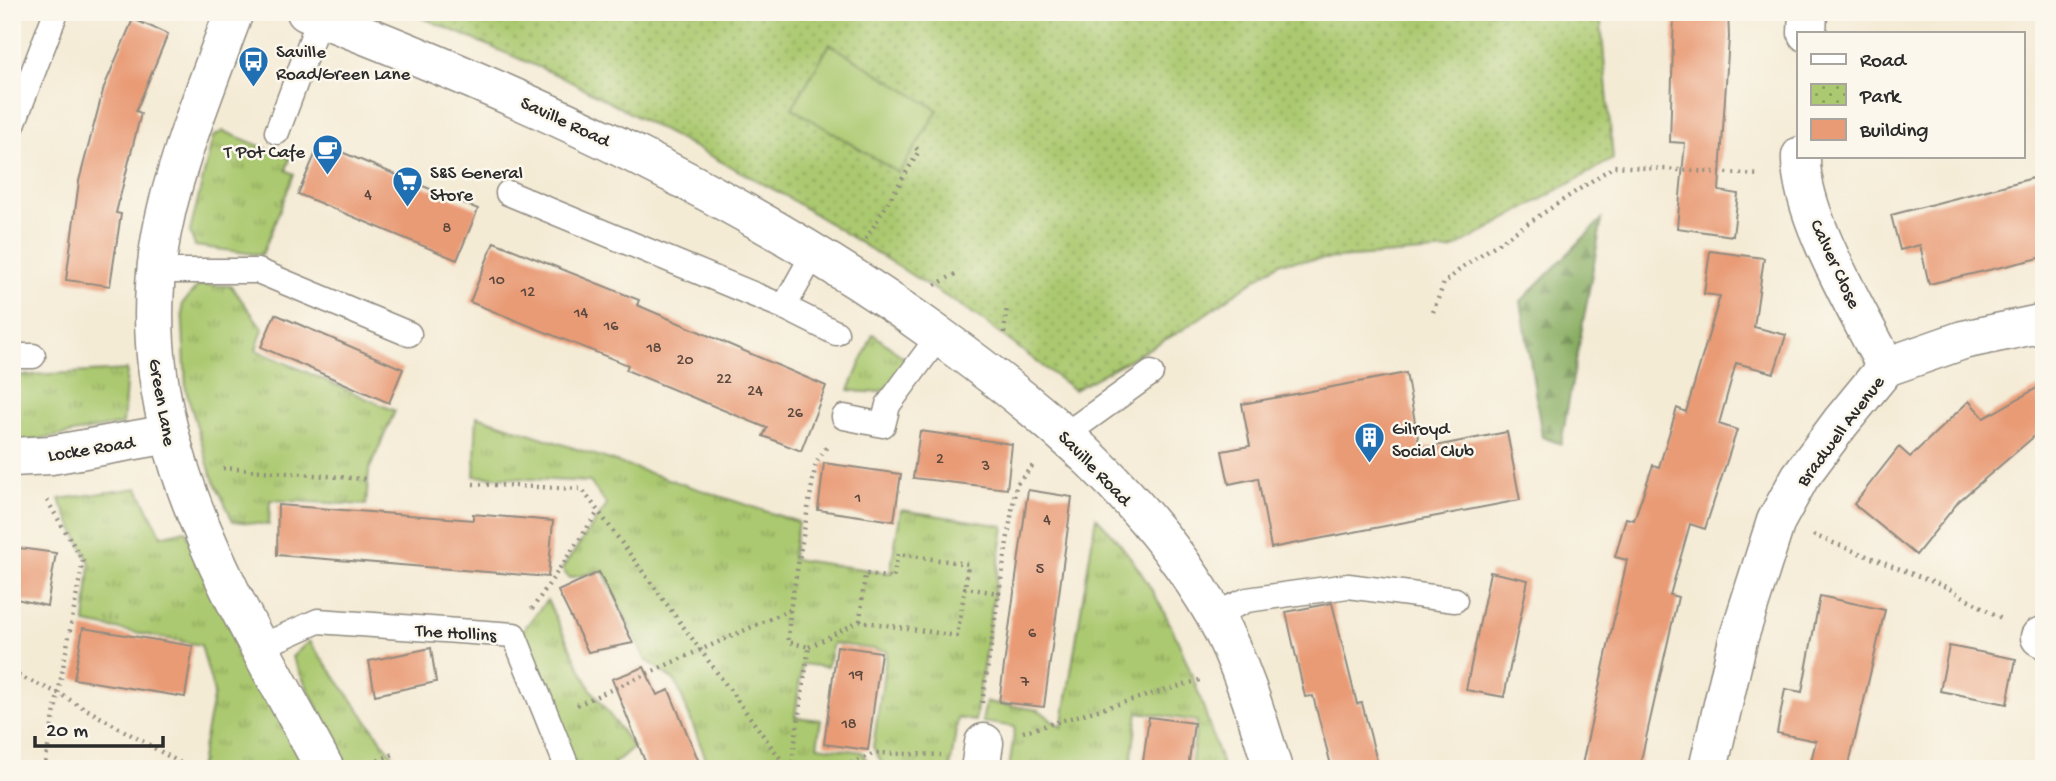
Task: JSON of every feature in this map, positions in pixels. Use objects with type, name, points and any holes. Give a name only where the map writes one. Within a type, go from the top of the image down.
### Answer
[{"type":"street","name":"Green Lane","points":[[233,12],[186,144],[167,210],[157,271],[153,333],[169,433],[178,470],[217,561],[325,769]]},
{"type":"street","points":[[1807,32],[1808,12]]},
{"type":"street","name":"Saville Road","points":[[331,17],[517,96],[632,150],[830,262],[939,336],[1034,406],[1052,447],[1136,508],[1170,549],[1214,615],[1251,697],[1273,769]]},
{"type":"street","name":"Calver Close","points":[[1801,166],[1817,224],[1886,367]]},
{"type":"street","name":"Bradwell Avenue","points":[[1708,769],[1738,640],[1776,521],[1800,477],[1886,367],[1963,340],[2044,323]]},
{"type":"street","name":"Locke Road","points":[[12,457],[51,454],[169,433]]},
{"type":"lane","points":[[12,127],[56,12]]},
{"type":"lane","points":[[277,131],[331,17]]},
{"type":"lane","points":[[508,193],[784,307],[836,333]]},
{"type":"lane","points":[[784,307],[830,262]]},
{"type":"lane","points":[[157,271],[258,271],[409,334]]},
{"type":"lane","points":[[845,417],[883,425],[888,405],[939,336]]},
{"type":"lane","points":[[1052,447],[1151,373]]},
{"type":"lane","points":[[1214,615],[1247,600],[1348,586],[1455,600]]},
{"type":"lane","name":"The Hollins","points":[[260,647],[318,621],[514,635],[568,769]]},
{"type":"path","points":[[830,262],[919,151],[915,147]]},
{"type":"path","points":[[1433,312],[1444,283],[1464,266],[1614,166],[1801,166]]},
{"type":"path","points":[[845,417],[816,463],[790,610],[788,642],[809,647],[860,621],[957,636],[968,564],[898,554],[893,578],[865,574],[860,621]]},
{"type":"path","points":[[982,756],[979,720],[1016,485],[1052,447]]},
{"type":"path","points":[[213,468],[365,479]]},
{"type":"path","points":[[473,484],[582,489],[789,769]]},
{"type":"path","points":[[42,492],[83,561],[44,769]]},
{"type":"path","points":[[514,635],[598,511]]},
{"type":"path","points":[[1776,521],[1945,587],[2019,629],[2042,638]]},
{"type":"path","points":[[965,588],[999,593]]},
{"type":"path","points":[[548,718],[790,610]]},
{"type":"path","points":[[789,769],[809,647]]},
{"type":"path","points":[[12,673],[58,693],[191,769]]},
{"type":"path","points":[[356,769],[397,753]]},
{"type":"green space","points":[[409,12],[1600,12],[1613,159],[1451,250],[1281,262],[1181,331],[1074,390],[977,316],[784,195],[562,77]]},
{"type":"green space","points":[[830,44],[938,110],[899,173],[792,108]]},
{"type":"green space","points":[[223,131],[290,158],[286,170],[294,174],[262,255],[195,246],[190,232],[213,137]]},
{"type":"green space","points":[[1602,219],[1561,444],[1542,437],[1521,301]]},
{"type":"green space","points":[[199,285],[231,286],[263,329],[256,350],[395,411],[369,470],[366,505],[270,500],[269,525],[233,521],[211,474],[186,390],[182,304]]},
{"type":"green space","points":[[873,334],[908,361],[896,379],[885,389],[871,392],[849,390]]},
{"type":"green space","points":[[127,370],[123,424],[12,444],[12,376]]},
{"type":"green space","points":[[477,416],[798,522],[792,559],[890,573],[901,510],[1004,526],[975,721],[958,718],[950,769],[885,769],[873,747],[887,651],[833,643],[827,667],[802,664],[795,717],[821,720],[817,746],[862,752],[868,763],[859,769],[710,769],[676,682],[645,659],[603,571],[569,578],[562,569],[607,505],[590,482],[474,476]]},
{"type":"green space","points":[[138,488],[161,536],[185,530],[307,769],[199,769],[214,693],[201,645],[85,623],[90,563],[59,499]]},
{"type":"green space","points":[[1096,517],[1141,573],[1175,634],[1189,667],[1223,769],[1191,769],[1197,721],[1138,712],[1130,769],[1009,769],[1015,727],[982,722],[986,702],[1039,710],[1062,728]]},
{"type":"green space","points":[[547,600],[590,688],[633,747],[608,769],[576,769],[519,635]]},
{"type":"green space","points":[[309,641],[396,760],[399,769],[348,769],[292,657]]},
{"type":"building","points":[[1674,12],[1728,12],[1729,37],[1719,191],[1738,194],[1733,236],[1677,228],[1685,143],[1670,142]]},
{"type":"building","points":[[133,19],[168,34],[136,111],[141,113],[116,213],[121,214],[110,286],[66,280],[79,181],[104,87]]},
{"type":"building","points":[[320,143],[478,209],[457,260],[298,194]]},
{"type":"building","points":[[2037,177],[2044,201],[2044,257],[1929,284],[1920,245],[1900,250],[1891,215]]},
{"type":"building","points":[[494,242],[639,300],[637,305],[826,386],[801,451],[763,436],[767,428],[626,370],[628,365],[470,302]]},
{"type":"building","points":[[1710,251],[1764,258],[1754,327],[1786,335],[1774,373],[1736,363],[1719,424],[1737,430],[1705,529],[1690,524],[1670,595],[1678,597],[1639,769],[1581,769],[1627,560],[1615,557],[1626,518],[1634,520],[1653,465],[1659,467],[1677,408],[1686,412],[1720,296],[1704,294]]},
{"type":"building","points":[[275,314],[403,369],[389,403],[261,347]]},
{"type":"building","name":"Gilroyd Social Club","points":[[1406,373],[1420,449],[1507,432],[1520,500],[1271,548],[1258,478],[1229,484],[1222,451],[1250,446],[1242,404]]},
{"type":"building","points":[[2044,384],[2044,428],[1959,501],[1916,555],[1854,504],[1899,447],[1910,457],[1969,401],[1984,418]]},
{"type":"building","points":[[920,431],[1012,444],[1007,489],[913,478]]},
{"type":"building","points":[[824,463],[901,474],[894,521],[818,510]]},
{"type":"building","points":[[1028,490],[1072,497],[1044,707],[999,702]]},
{"type":"building","points":[[278,505],[473,520],[473,514],[553,521],[548,577],[277,555]]},
{"type":"building","points":[[12,547],[56,553],[47,606],[12,598]]},
{"type":"building","points":[[599,572],[633,643],[588,652],[558,591]]},
{"type":"building","points":[[1490,572],[1528,580],[1504,697],[1466,690]]},
{"type":"building","points":[[1820,596],[1885,610],[1848,769],[1809,769],[1816,741],[1777,733],[1785,689],[1802,692]]},
{"type":"building","points":[[1332,603],[1357,704],[1362,703],[1379,769],[1332,769],[1313,696],[1305,697],[1286,612]]},
{"type":"building","points":[[83,628],[193,646],[185,697],[74,679]]},
{"type":"building","points":[[837,646],[881,652],[868,750],[824,744]]},
{"type":"building","points":[[1949,646],[2016,659],[2007,704],[1940,691]]},
{"type":"building","points":[[431,648],[436,682],[375,695],[369,661]]},
{"type":"building","points":[[644,667],[657,695],[669,690],[702,769],[648,769],[612,679]]},
{"type":"building","points":[[1149,717],[1194,723],[1188,769],[1142,769]]},
{"type":"place","name":"Saville Road/Green Lane","points":[[253,88]]},
{"type":"place","name":"T Pot Cafe","points":[[328,177]]},
{"type":"place","name":"S&S General Store","points":[[407,209]]},
{"type":"place","name":"Gilroyd Social Club","points":[[1369,465]]}]
